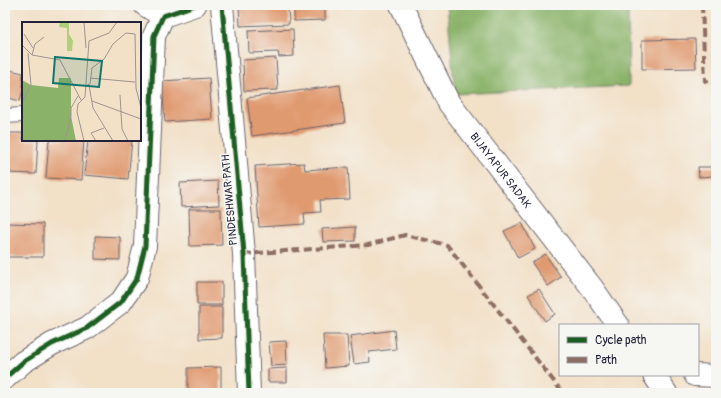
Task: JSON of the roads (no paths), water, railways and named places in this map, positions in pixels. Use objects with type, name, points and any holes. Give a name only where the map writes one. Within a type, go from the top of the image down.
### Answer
[{"type":"street","points":[[5,378],[23,362],[52,344],[86,328],[121,302],[137,278],[144,246],[145,121],[154,36],[154,10],[195,5]]},
{"type":"street","name":"PINDESHWAR PATH","points":[[222,5],[244,254],[249,393]]},
{"type":"street","name":"BIJAYAPUR SADAK","points":[[401,5],[449,103],[593,289],[617,324]]},
{"type":"street","points":[[699,375],[716,376]]},
{"type":"street","points":[[655,376],[666,393]]},
{"type":"lane","points":[[5,116],[22,116]]}]
